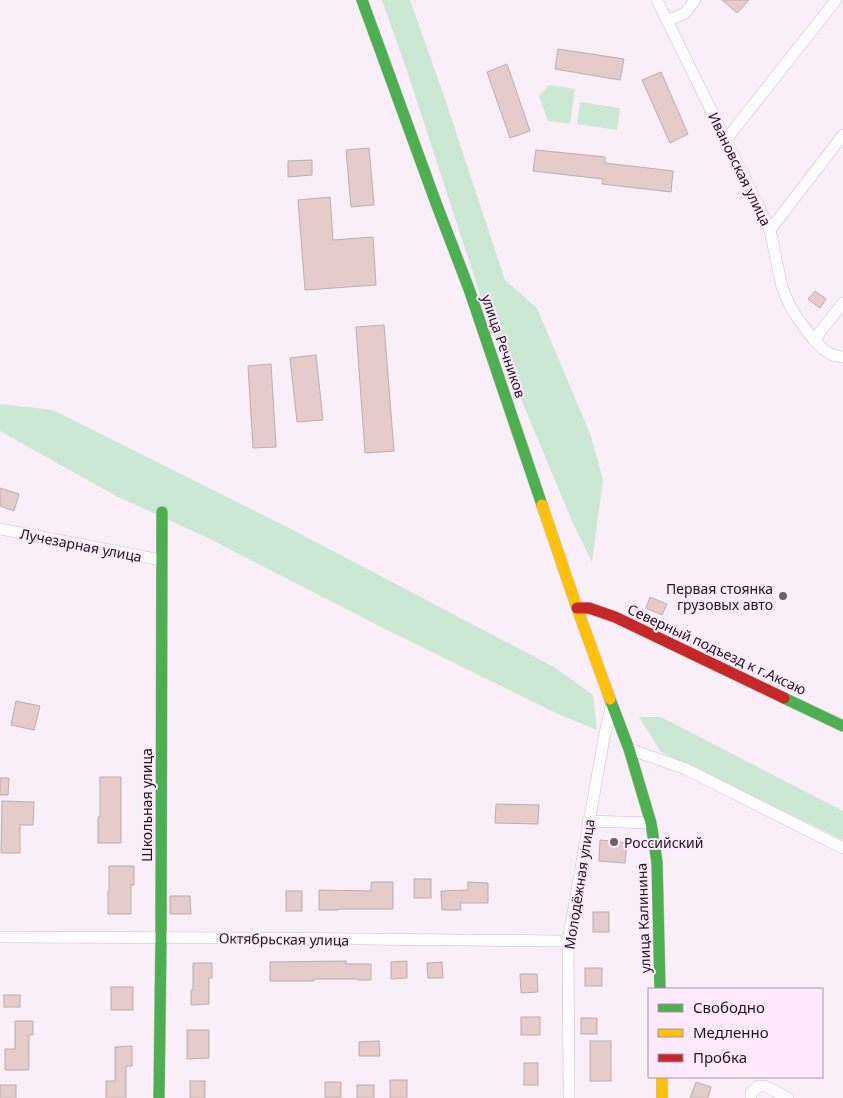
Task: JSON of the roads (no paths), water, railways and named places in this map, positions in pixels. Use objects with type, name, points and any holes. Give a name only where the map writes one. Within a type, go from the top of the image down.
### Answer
[{"type":"street","name":"улица Речников","points":[[362,0],[469,289],[577,608],[612,703]]},
{"type":"street","name":"Ивановская улица","points":[[657,0],[770,230],[782,287],[789,304],[798,319],[823,349],[832,355],[843,357]]},
{"type":"street","points":[[667,22],[685,14],[695,0]]},
{"type":"street","points":[[725,141],[836,0]]},
{"type":"street","points":[[770,230],[843,135]]},
{"type":"street","points":[[814,340],[843,303]]},
{"type":"street","name":"Школьная улица","points":[[159,1098],[162,512]]},
{"type":"street","name":"Лучезарная улица","points":[[0,529],[161,560]]},
{"type":"street","name":"Северный подъезд к г.Аксаю","points":[[577,608],[589,608],[614,617],[843,726]]},
{"type":"street","name":"улица Калинина","points":[[612,703],[629,750],[651,823],[657,862],[660,988]]},
{"type":"street","name":"Молодёжная улица","points":[[569,1098],[568,941],[588,821],[612,703]]},
{"type":"street","points":[[629,750],[686,769],[843,848]]},
{"type":"street","points":[[588,821],[651,823]]},
{"type":"street","name":"Октябрьская улица","points":[[0,937],[568,941]]},
{"type":"street","points":[[662,1078],[662,1098]]},
{"type":"street","points":[[751,1095],[758,1086],[765,1086],[788,1098]]},
{"type":"place","name":"Первая стоянка грузовых авто","points":[[783,596]]},
{"type":"place","name":"Российский","points":[[614,842]]}]
